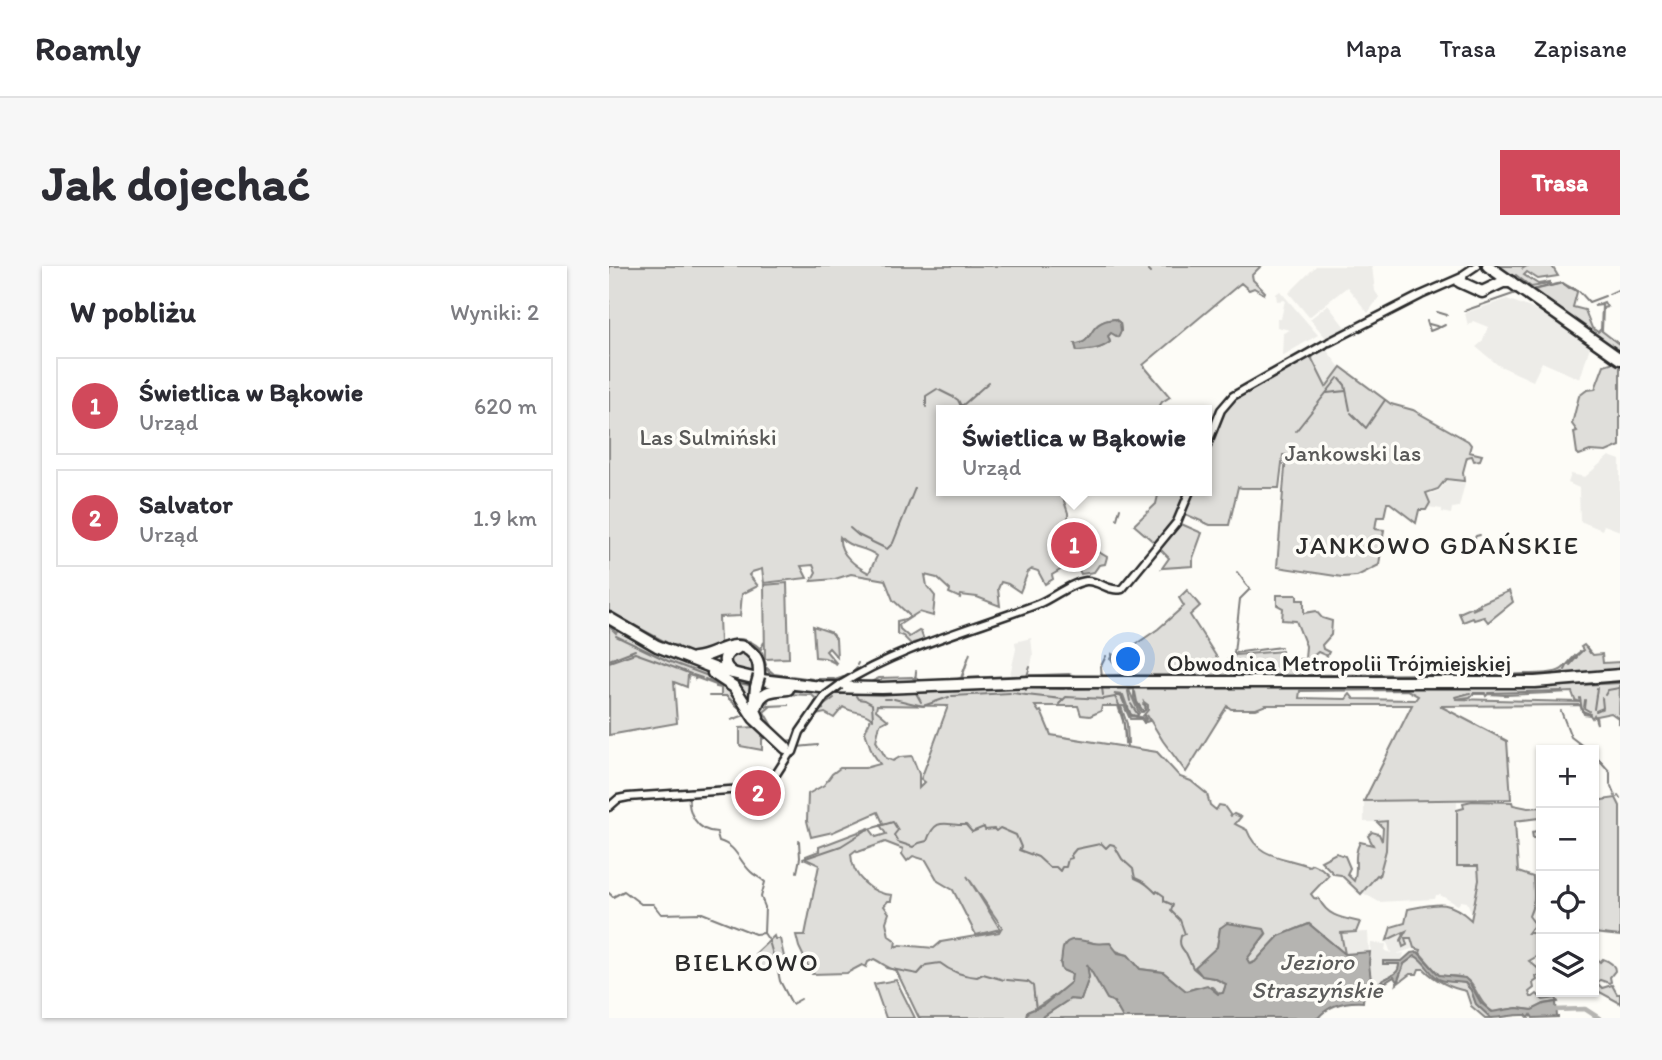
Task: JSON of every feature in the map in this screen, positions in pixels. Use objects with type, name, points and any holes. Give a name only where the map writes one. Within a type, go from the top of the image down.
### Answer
[{"type":"highway","points":[[1459,280],[1478,289],[1487,289],[1493,282],[1490,266]]},
{"type":"highway","points":[[1490,266],[1620,358]]},
{"type":"highway","points":[[1490,266],[1620,358]]},
{"type":"highway","points":[[1459,280],[1482,292],[1503,282],[1511,282]]},
{"type":"highway","name":"Obwodnica Metropolii Trójmiejskiej","points":[[614,625],[682,656],[734,674],[782,683],[837,688],[1044,684],[1524,686],[1620,677]]},
{"type":"highway","name":"Obwodnica Metropolii Trójmiejskiej","points":[[614,625],[663,654],[713,673],[788,689],[865,693],[1044,684]]},
{"type":"highway","points":[[682,656],[700,658],[726,648],[743,647],[755,656],[759,665],[754,708],[761,722]]},
{"type":"highway","points":[[734,674],[726,667],[725,658],[730,651],[739,649],[753,657],[758,675]]},
{"type":"highway","points":[[713,673],[735,688],[761,722],[789,750]]},
{"type":"highway","points":[[761,722],[758,711],[760,698],[767,692],[788,689]]},
{"type":"main road","points":[[1212,432],[1221,410],[1233,396],[1421,295],[1459,280],[1476,266]]},
{"type":"main road","points":[[609,807],[616,800],[628,797],[763,787],[772,780],[825,696],[840,685],[938,638],[1035,605],[1081,583],[1091,582],[1112,590],[1122,589],[1176,524],[1188,496]]},
{"type":"shaded area","points":[[1316,266],[1372,266],[1375,291],[1379,297],[1368,313],[1347,287],[1309,317],[1289,293]]},
{"type":"shaded area","points":[[1280,291],[1318,335],[1282,356],[1283,333],[1290,330],[1277,327],[1277,319],[1281,319],[1285,300],[1277,301],[1276,294]]},
{"type":"shaded area","points":[[1507,299],[1554,317],[1591,343],[1580,379],[1542,362],[1533,381],[1498,365],[1476,347],[1482,342],[1488,327],[1473,321],[1468,326],[1465,313]]},
{"type":"shaded area","points":[[1328,305],[1347,330],[1332,339],[1325,337],[1310,319]]},
{"type":"shaded area","points":[[1326,349],[1341,369],[1326,388],[1312,359]]},
{"type":"shaded area","points":[[1609,456],[1620,460],[1620,531],[1604,525],[1602,530],[1580,521],[1579,488],[1568,483],[1571,474],[1585,477]]},
{"type":"shaded area","points":[[1447,480],[1465,483],[1459,507],[1452,508],[1451,514],[1442,512],[1442,509],[1428,507],[1430,502],[1426,495],[1439,491]]},
{"type":"shaded area","points":[[1031,638],[1033,655],[1029,675],[1010,675],[1015,642]]},
{"type":"shaded area","points":[[1364,801],[1457,801],[1456,866],[1478,866],[1479,880],[1472,914],[1467,902],[1461,901],[1458,905],[1440,895],[1436,895],[1435,899],[1379,902],[1363,893],[1377,874],[1379,875],[1386,849],[1387,822],[1364,822]]},
{"type":"shaded area","points":[[1409,930],[1415,948],[1396,954],[1404,953],[1402,961],[1398,961],[1398,971],[1380,981],[1384,984],[1375,992],[1372,991],[1369,963],[1371,943],[1386,944],[1385,951],[1391,953],[1386,940]]},
{"type":"shaded area","points":[[1368,932],[1369,952],[1345,954],[1341,933]]},
{"type":"green space","name":"Las Sulmiński","points":[[609,266],[1261,266],[1252,275],[1264,294],[1254,288],[1249,290],[1241,283],[1143,365],[1170,397],[1160,405],[936,405],[936,496],[1065,496],[1063,498],[1068,513],[1069,565],[1052,575],[1053,579],[1045,584],[1038,571],[1032,569],[1028,572],[1020,592],[1001,582],[998,589],[1000,606],[977,597],[961,595],[960,598],[949,593],[950,590],[937,578],[925,575],[927,586],[935,596],[933,616],[919,612],[899,625],[909,637],[921,632],[924,640],[913,643],[914,647],[897,634],[897,621],[909,618],[909,615],[893,600],[885,580],[851,574],[835,579],[811,581],[816,572],[813,565],[801,566],[807,578],[764,583],[762,569],[749,575],[758,586],[742,594],[740,616],[719,617],[720,643],[731,640],[741,639],[756,645],[760,651],[752,645],[744,641],[735,640],[725,643],[738,641],[753,646],[773,676],[828,682],[844,677],[845,679],[836,683],[844,685],[882,664],[858,680],[861,683],[869,683],[879,678],[915,677],[919,681],[961,678],[970,653],[962,678],[1122,675],[1111,657],[1126,667],[1130,673],[1129,678],[1133,679],[1129,667],[1112,654],[1117,657],[1158,629],[1184,606],[1179,598],[1187,590],[1200,606],[1190,615],[1223,667],[1235,655],[1282,651],[1282,659],[1305,659],[1306,646],[1296,621],[1282,620],[1283,608],[1277,605],[1277,595],[1297,595],[1297,600],[1304,600],[1304,613],[1316,611],[1322,618],[1332,621],[1331,635],[1322,645],[1323,649],[1329,652],[1327,656],[1318,652],[1310,662],[1304,664],[1303,675],[1451,674],[1469,670],[1482,673],[1504,669],[1506,675],[1544,673],[1562,669],[1583,650],[1581,647],[1584,645],[1593,655],[1602,654],[1603,663],[1620,662],[1620,673],[1531,681],[1022,681],[845,687],[787,683],[756,677],[761,676],[758,661],[752,651],[745,647],[737,646],[708,655],[690,657],[655,644],[621,624],[619,620],[617,622],[609,617]],"holes":[[[1115,319],[1120,323],[1119,336],[1111,332],[1108,336],[1110,342],[1106,345],[1077,351],[1075,344],[1086,341],[1099,324]],[[840,537],[877,556],[869,573],[845,554]]]},
{"type":"green space","points":[[1496,266],[1525,266],[1522,269],[1527,266],[1552,266],[1558,276],[1538,279],[1527,272],[1524,275],[1538,284],[1550,282],[1531,287],[1516,275],[1513,278]]},
{"type":"green space","points":[[1563,283],[1569,288],[1575,288],[1577,292],[1573,307],[1585,310],[1592,328],[1598,332],[1601,329],[1602,305],[1594,306],[1604,302],[1607,307],[1603,308],[1602,331],[1620,345],[1620,354],[1534,290]]},
{"type":"green space","name":"Jankowski las","points":[[1324,348],[1326,349],[1312,359],[1326,387],[1341,367],[1391,404],[1413,410],[1468,441],[1471,445],[1469,452],[1482,455],[1480,460],[1474,461],[1472,456],[1467,457],[1463,472],[1464,481],[1446,479],[1438,489],[1426,493],[1430,503],[1426,510],[1419,510],[1416,523],[1387,503],[1384,517],[1377,517],[1375,529],[1384,530],[1379,565],[1357,576],[1342,577],[1277,567],[1286,455],[1283,455],[1279,488],[1238,487],[1229,525],[1210,525],[1184,512],[1190,496],[1212,496],[1212,439],[1225,408],[1239,393]]},
{"type":"green space","points":[[1620,360],[1620,446],[1606,452],[1590,451],[1579,455],[1574,432],[1577,431],[1572,424],[1579,396],[1587,390],[1595,389],[1604,365]]},
{"type":"green space","points":[[1158,496],[1184,496],[1177,516],[1155,543],[1134,525],[1156,504]]},
{"type":"green space","points":[[1179,523],[1202,533],[1193,558],[1193,566],[1162,568],[1169,558],[1159,548]]},
{"type":"green space","points":[[1072,540],[1107,557],[1105,564],[1099,565],[1094,572],[1081,574],[1074,560],[1071,561]]},
{"type":"green space","points":[[787,583],[789,658],[765,659],[764,585]]},
{"type":"green space","points":[[1509,591],[1513,602],[1488,622],[1484,617],[1463,622],[1459,613],[1475,606],[1472,610],[1481,606],[1477,605]]},
{"type":"green space","points":[[609,626],[616,633],[618,631],[694,667],[776,689],[751,708],[785,748],[786,755],[782,748],[766,736],[763,739],[765,734],[762,735],[762,750],[740,746],[740,728],[757,727],[726,696],[721,696],[721,688],[688,675],[687,687],[674,682],[677,723],[609,735]]},
{"type":"green space","points":[[813,626],[830,632],[836,639],[837,657],[829,648],[826,651],[837,664],[815,657]]},
{"type":"green space","points":[[737,649],[743,650],[751,658],[755,676],[733,672],[726,666],[726,658]]},
{"type":"green space","points":[[1620,682],[1619,724],[1618,718],[1611,713],[1596,716],[1597,724],[1594,715],[1592,718],[1584,714],[1580,705],[1440,706],[1507,741],[1511,799],[1364,801],[1412,705],[1266,705],[1256,709],[1231,709],[1227,706],[1186,772],[1147,715],[1149,721],[1146,722],[1143,716],[1148,705],[1144,702],[1146,709],[1141,712],[1134,698],[1134,689],[1129,690],[1139,713],[1136,717],[1141,717],[1145,723],[1141,719],[1130,719],[1124,706],[1121,706],[1127,724],[1128,743],[1125,743],[1124,724],[1118,706],[1102,706],[1101,711],[1090,716],[1081,715],[1078,706],[1035,706],[1041,711],[1051,735],[1157,752],[1180,777],[1191,781],[1207,794],[1210,805],[1216,810],[1219,805],[1224,806],[1231,816],[1234,814],[1241,817],[1235,824],[1247,830],[1265,851],[1321,868],[1329,875],[1311,894],[1331,913],[1360,922],[1356,932],[1341,933],[1345,954],[1309,924],[1279,936],[1255,962],[1249,964],[1247,959],[1266,934],[1237,927],[1220,928],[1217,947],[1205,959],[1202,976],[1226,984],[1220,994],[1212,987],[1186,991],[1163,972],[1140,969],[1128,955],[1088,941],[1060,963],[1063,970],[1072,974],[1071,983],[1027,1012],[1026,1018],[919,1018],[896,970],[874,959],[868,962],[866,967],[862,965],[847,973],[812,974],[796,935],[805,935],[819,865],[806,859],[806,856],[819,851],[819,847],[869,828],[876,837],[886,834],[880,825],[883,823],[878,812],[833,832],[811,837],[807,821],[808,794],[824,785],[840,768],[865,768],[880,764],[872,752],[865,732],[871,718],[868,716],[843,707],[834,718],[825,713],[816,715],[803,734],[801,733],[815,711],[824,709],[818,710],[824,695],[820,696],[822,697],[813,707],[816,699],[812,695],[781,694],[769,697],[767,706],[789,705],[771,706],[764,712],[775,731],[785,741],[794,740],[792,745],[788,746],[761,716],[759,712],[762,697],[785,690],[839,694],[1041,687],[1521,687]],"holes":[[[1407,690],[1418,696],[1415,700],[1354,699],[1350,694],[1346,699],[1299,698],[1300,691]],[[1572,692],[1575,700],[1580,702],[1455,699],[1473,694]],[[1114,694],[1123,695],[1130,714],[1135,716],[1130,716],[1122,697]],[[877,705],[948,706],[921,779],[925,782],[919,788],[919,774],[912,756],[893,761],[886,758],[876,741],[880,724],[888,720],[876,710]],[[885,842],[903,849],[902,854],[907,861],[913,856],[926,860],[938,881],[953,890],[976,935],[1000,929],[967,876],[1002,927],[999,932],[941,942],[934,948],[900,945],[895,947],[896,941],[889,936],[886,922],[889,913],[884,906],[891,901],[892,895],[871,888],[859,877],[851,854],[856,850],[858,852]]]},
{"type":"green space","points":[[1616,798],[1620,806],[1620,936],[1599,934],[1599,800]]},
{"type":"green space","points":[[1512,802],[1513,805],[1536,807],[1536,818],[1515,821],[1518,872],[1533,877],[1534,901],[1529,916],[1535,924],[1528,933],[1536,933],[1536,957],[1529,961],[1536,967],[1536,981],[1533,983],[1534,988],[1529,992],[1531,997],[1536,995],[1543,1000],[1556,998],[1558,1002],[1544,1004],[1533,1010],[1517,1008],[1493,1012],[1467,980],[1439,975],[1420,953],[1421,950],[1414,948],[1411,938],[1405,938],[1407,945],[1403,947],[1401,940],[1406,931],[1387,940],[1391,927],[1405,923],[1408,909],[1441,904],[1455,908],[1471,920],[1479,880],[1478,866],[1457,866],[1457,810],[1464,808],[1463,803]]},
{"type":"green space","points":[[1387,821],[1386,850],[1379,876],[1377,875],[1361,894],[1321,861],[1336,853],[1345,856],[1350,868],[1347,874],[1354,881],[1356,853],[1360,842],[1373,845],[1368,836],[1372,832],[1379,834],[1382,841],[1383,828],[1377,822]]},
{"type":"green space","points":[[774,936],[775,939],[780,939],[785,961],[760,970],[756,953]]},
{"type":"green space","points":[[1415,955],[1438,977],[1465,983],[1476,1004],[1491,1018],[1485,1018],[1471,1006],[1466,991],[1444,983],[1424,969],[1419,969],[1417,974],[1410,974],[1397,984],[1404,964]]},
{"type":"green space","points":[[1603,959],[1614,966],[1615,971],[1610,977],[1611,982],[1600,980],[1599,961]]},
{"type":"green space","points":[[1087,964],[1124,1018],[1041,1018],[1070,999],[1081,1000],[1089,977],[1085,966]]},
{"type":"green space","points":[[896,980],[915,1018],[886,1018],[874,984]]},
{"type":"green space","points":[[1599,985],[1602,988],[1612,985],[1617,994],[1620,994],[1620,1003],[1599,992]]},
{"type":"water","points":[[1115,319],[1120,323],[1121,331],[1118,337],[1111,333],[1108,336],[1110,342],[1106,345],[1077,351],[1075,344],[1086,340],[1099,324]]},
{"type":"water","name":"Jezioro Straszyńskie","points":[[1227,923],[1264,929],[1266,933],[1247,959],[1250,964],[1279,936],[1309,924],[1345,954],[1370,952],[1372,990],[1364,992],[1363,1002],[1338,1005],[1318,1018],[1123,1018],[1114,1002],[1107,999],[1087,964],[1089,977],[1081,1000],[1070,999],[1041,1018],[1026,1018],[1027,1012],[1044,1005],[1071,982],[1072,974],[1062,970],[1061,964],[1065,943],[1073,940],[1110,943],[1118,953],[1128,955],[1140,969],[1163,972],[1186,991],[1207,985],[1218,994],[1223,993],[1226,984],[1202,976],[1195,967],[1217,947],[1220,928]]},
{"type":"water","points":[[1418,952],[1439,975],[1465,978],[1481,1003],[1492,1012],[1517,1008],[1532,1010],[1556,1002],[1559,1017],[1533,1018],[1531,1015],[1529,1018],[1522,1015],[1491,1018],[1476,1004],[1465,983],[1437,978],[1415,956],[1404,964],[1397,982],[1394,977],[1380,982],[1395,973],[1399,964],[1383,964],[1383,961],[1402,961],[1411,953]]},
{"type":"waterway","points":[[1148,269],[1151,272]]},
{"type":"waterway","points":[[1532,290],[1562,283],[1577,291]]},
{"type":"waterway","points":[[1609,294],[1620,289]]},
{"type":"waterway","points":[[1579,291],[1589,302],[1605,296]]},
{"type":"waterway","points":[[1464,311],[1516,293],[1525,299],[1527,297]]},
{"type":"waterway","points":[[1437,312],[1447,315]]},
{"type":"waterway","points":[[1427,321],[1430,331],[1440,327]]},
{"type":"waterway","points":[[1429,324],[1440,327]]},
{"type":"waterway","points":[[1441,327],[1445,325]]},
{"type":"waterway","points":[[1296,431],[1338,378]]},
{"type":"waterway","points":[[1340,379],[1345,385],[1350,410]]},
{"type":"waterway","points":[[960,405],[989,382]]},
{"type":"waterway","points":[[926,407],[926,396],[937,389]]},
{"type":"waterway","points":[[939,390],[953,397]]},
{"type":"waterway","points":[[1327,393],[1346,391]]},
{"type":"waterway","points":[[955,398],[960,405]]},
{"type":"waterway","points":[[1351,413],[1366,428],[1385,400]]},
{"type":"waterway","points":[[850,528],[858,535],[887,549],[893,543],[915,488]]},
{"type":"waterway","points":[[1117,519],[1120,508]]},
{"type":"waterway","points":[[1471,543],[1480,535]]},
{"type":"waterway","points":[[1234,653],[1240,599],[1250,589],[1237,572]]},
{"type":"waterway","points":[[609,612],[673,646],[677,645]]},
{"type":"waterway","points":[[616,636],[668,661],[711,677]]},
{"type":"waterway","points":[[726,642],[737,639]]},
{"type":"waterway","points":[[739,639],[751,642],[760,650]]},
{"type":"waterway","points":[[716,647],[724,643]]},
{"type":"waterway","points":[[1258,650],[1281,647]]},
{"type":"waterway","points":[[1587,648],[1590,653]]},
{"type":"waterway","points":[[609,660],[635,650]]},
{"type":"waterway","points":[[1222,666],[1234,653],[1256,650]]},
{"type":"waterway","points":[[1568,664],[1582,651]]},
{"type":"waterway","points":[[742,652],[749,657],[754,669]]},
{"type":"waterway","points":[[762,652],[766,665]]},
{"type":"waterway","points":[[609,662],[635,653],[660,662]]},
{"type":"waterway","points":[[1102,679],[1101,666],[1106,656]]},
{"type":"waterway","points":[[1113,656],[1131,666],[1133,676]]},
{"type":"waterway","points":[[1570,665],[1577,657]]},
{"type":"waterway","points":[[1112,658],[1117,662]]},
{"type":"waterway","points":[[662,663],[691,674]]},
{"type":"waterway","points":[[1119,664],[1126,670],[1127,677]]},
{"type":"waterway","points":[[1565,670],[1567,666]]},
{"type":"waterway","points":[[1026,679],[1030,667]]},
{"type":"waterway","points":[[767,668],[774,674],[788,676]]},
{"type":"waterway","points":[[851,674],[857,668]]},
{"type":"waterway","points":[[915,684],[916,671]]},
{"type":"waterway","points":[[1480,674],[1505,676],[1563,672]]},
{"type":"waterway","points":[[693,675],[702,678]]},
{"type":"waterway","points":[[1374,676],[1415,675]]},
{"type":"waterway","points":[[1418,675],[1466,675]]},
{"type":"waterway","points":[[791,676],[813,679]]},
{"type":"waterway","points":[[835,681],[844,677]]},
{"type":"waterway","points":[[705,679],[719,686]]},
{"type":"waterway","points":[[816,679],[834,679]]},
{"type":"waterway","points":[[734,682],[753,686]]},
{"type":"waterway","points":[[1515,688],[1620,683]]},
{"type":"waterway","points":[[749,700],[750,687]]},
{"type":"waterway","points":[[1107,688],[1289,687]]},
{"type":"waterway","points":[[960,691],[1021,688]]},
{"type":"waterway","points":[[1029,688],[1064,689]]},
{"type":"waterway","points":[[1068,689],[1101,688]]},
{"type":"waterway","points":[[1102,688],[1103,695]]},
{"type":"waterway","points":[[1290,688],[1391,688]]},
{"type":"waterway","points":[[1393,688],[1498,688]]},
{"type":"waterway","points":[[1594,709],[1597,688]]},
{"type":"waterway","points":[[1605,695],[1608,690],[1619,688]]},
{"type":"waterway","points":[[918,693],[955,690]]},
{"type":"waterway","points":[[1128,691],[1130,701]]},
{"type":"waterway","points":[[1488,693],[1562,691]]},
{"type":"waterway","points":[[1135,692],[1143,711]]},
{"type":"waterway","points":[[916,693],[921,702]]},
{"type":"waterway","points":[[952,696],[1010,693]]},
{"type":"waterway","points":[[1013,693],[1026,695]]},
{"type":"waterway","points":[[1455,697],[1470,693]]},
{"type":"waterway","points":[[1473,693],[1485,693]]},
{"type":"waterway","points":[[1026,695],[1062,699]]},
{"type":"waterway","points":[[709,696],[726,696],[746,714]]},
{"type":"waterway","points":[[856,696],[872,704],[873,719]]},
{"type":"waterway","points":[[1116,696],[1121,696],[1124,703]]},
{"type":"waterway","points":[[894,699],[923,706],[949,697]]},
{"type":"waterway","points":[[1059,704],[1066,697],[1104,699]]},
{"type":"waterway","points":[[1104,699],[1115,697],[1118,703],[1127,746]]},
{"type":"waterway","points":[[819,709],[834,698]]},
{"type":"waterway","points":[[1580,698],[1582,711],[1590,714]]},
{"type":"waterway","points":[[1596,711],[1603,708],[1602,698]]},
{"type":"waterway","points":[[884,699],[891,699]]},
{"type":"waterway","points":[[1585,700],[1584,708],[1589,711]]},
{"type":"waterway","points":[[1131,704],[1138,715]]},
{"type":"waterway","points":[[1143,704],[1146,706],[1145,710]]},
{"type":"waterway","points":[[1128,707],[1131,715],[1137,716]]},
{"type":"waterway","points":[[1561,711],[1571,737],[1581,745]]},
{"type":"waterway","points":[[1145,715],[1146,719]]},
{"type":"waterway","points":[[762,716],[769,725]]},
{"type":"waterway","points":[[797,747],[818,745]]},
{"type":"waterway","points":[[1599,760],[1610,772],[1610,784]]},
{"type":"waterway","points":[[1611,786],[1615,796]]},
{"type":"waterway","points":[[689,795],[695,820],[704,829],[717,832]]},
{"type":"waterway","points":[[866,830],[893,822],[898,830],[894,835],[898,842],[913,847],[927,841],[934,828],[942,824],[966,825],[972,832],[984,827],[985,830],[996,831],[1000,828],[1016,835],[1021,847],[1019,850],[1038,857],[1049,867],[1056,867],[1060,871],[1062,867],[1066,867],[1068,859],[1072,858],[1071,855],[1076,849],[1100,844]]},
{"type":"waterway","points":[[803,859],[841,846],[865,831]]},
{"type":"waterway","points":[[717,834],[719,841],[730,846],[751,872],[765,882],[761,897],[765,907],[764,933]]},
{"type":"waterway","points":[[797,872],[799,841]]},
{"type":"waterway","points":[[1101,843],[1106,848],[1110,844],[1114,845],[1122,859],[1133,869],[1135,878],[1156,893],[1157,891],[1164,896],[1164,901],[1173,905],[1171,911],[1180,920],[1185,934],[1181,936],[1180,943],[1185,952]]},
{"type":"waterway","points":[[609,893],[613,897],[624,891],[641,904],[653,904],[661,914],[702,913],[755,934],[764,933],[768,939]]},
{"type":"waterway","points":[[769,941],[776,965]]},
{"type":"waterway","points":[[1186,953],[1193,968],[1200,974]]},
{"type":"waterway","points":[[886,968],[918,974],[926,965],[940,963],[962,974],[977,977],[983,974],[1004,980]]},
{"type":"waterway","points":[[777,966],[780,981],[792,1004],[801,999]]},
{"type":"waterway","points":[[1007,980],[1028,982],[1033,986],[1034,994]]},
{"type":"waterway","points":[[1034,995],[1036,1009]]},
{"type":"waterway","points":[[1554,1010],[1585,1009],[1599,1018]]},
{"type":"place","name":"Świetlica w Bąkowie","points":[[1074,545]]},
{"type":"place","name":"Salvator","points":[[758,793]]},
{"type":"district","name":"JANKOWO GDAŃSKIE","points":[[1438,545]]},
{"type":"district","name":"BIELKOWO","points":[[747,962]]}]
